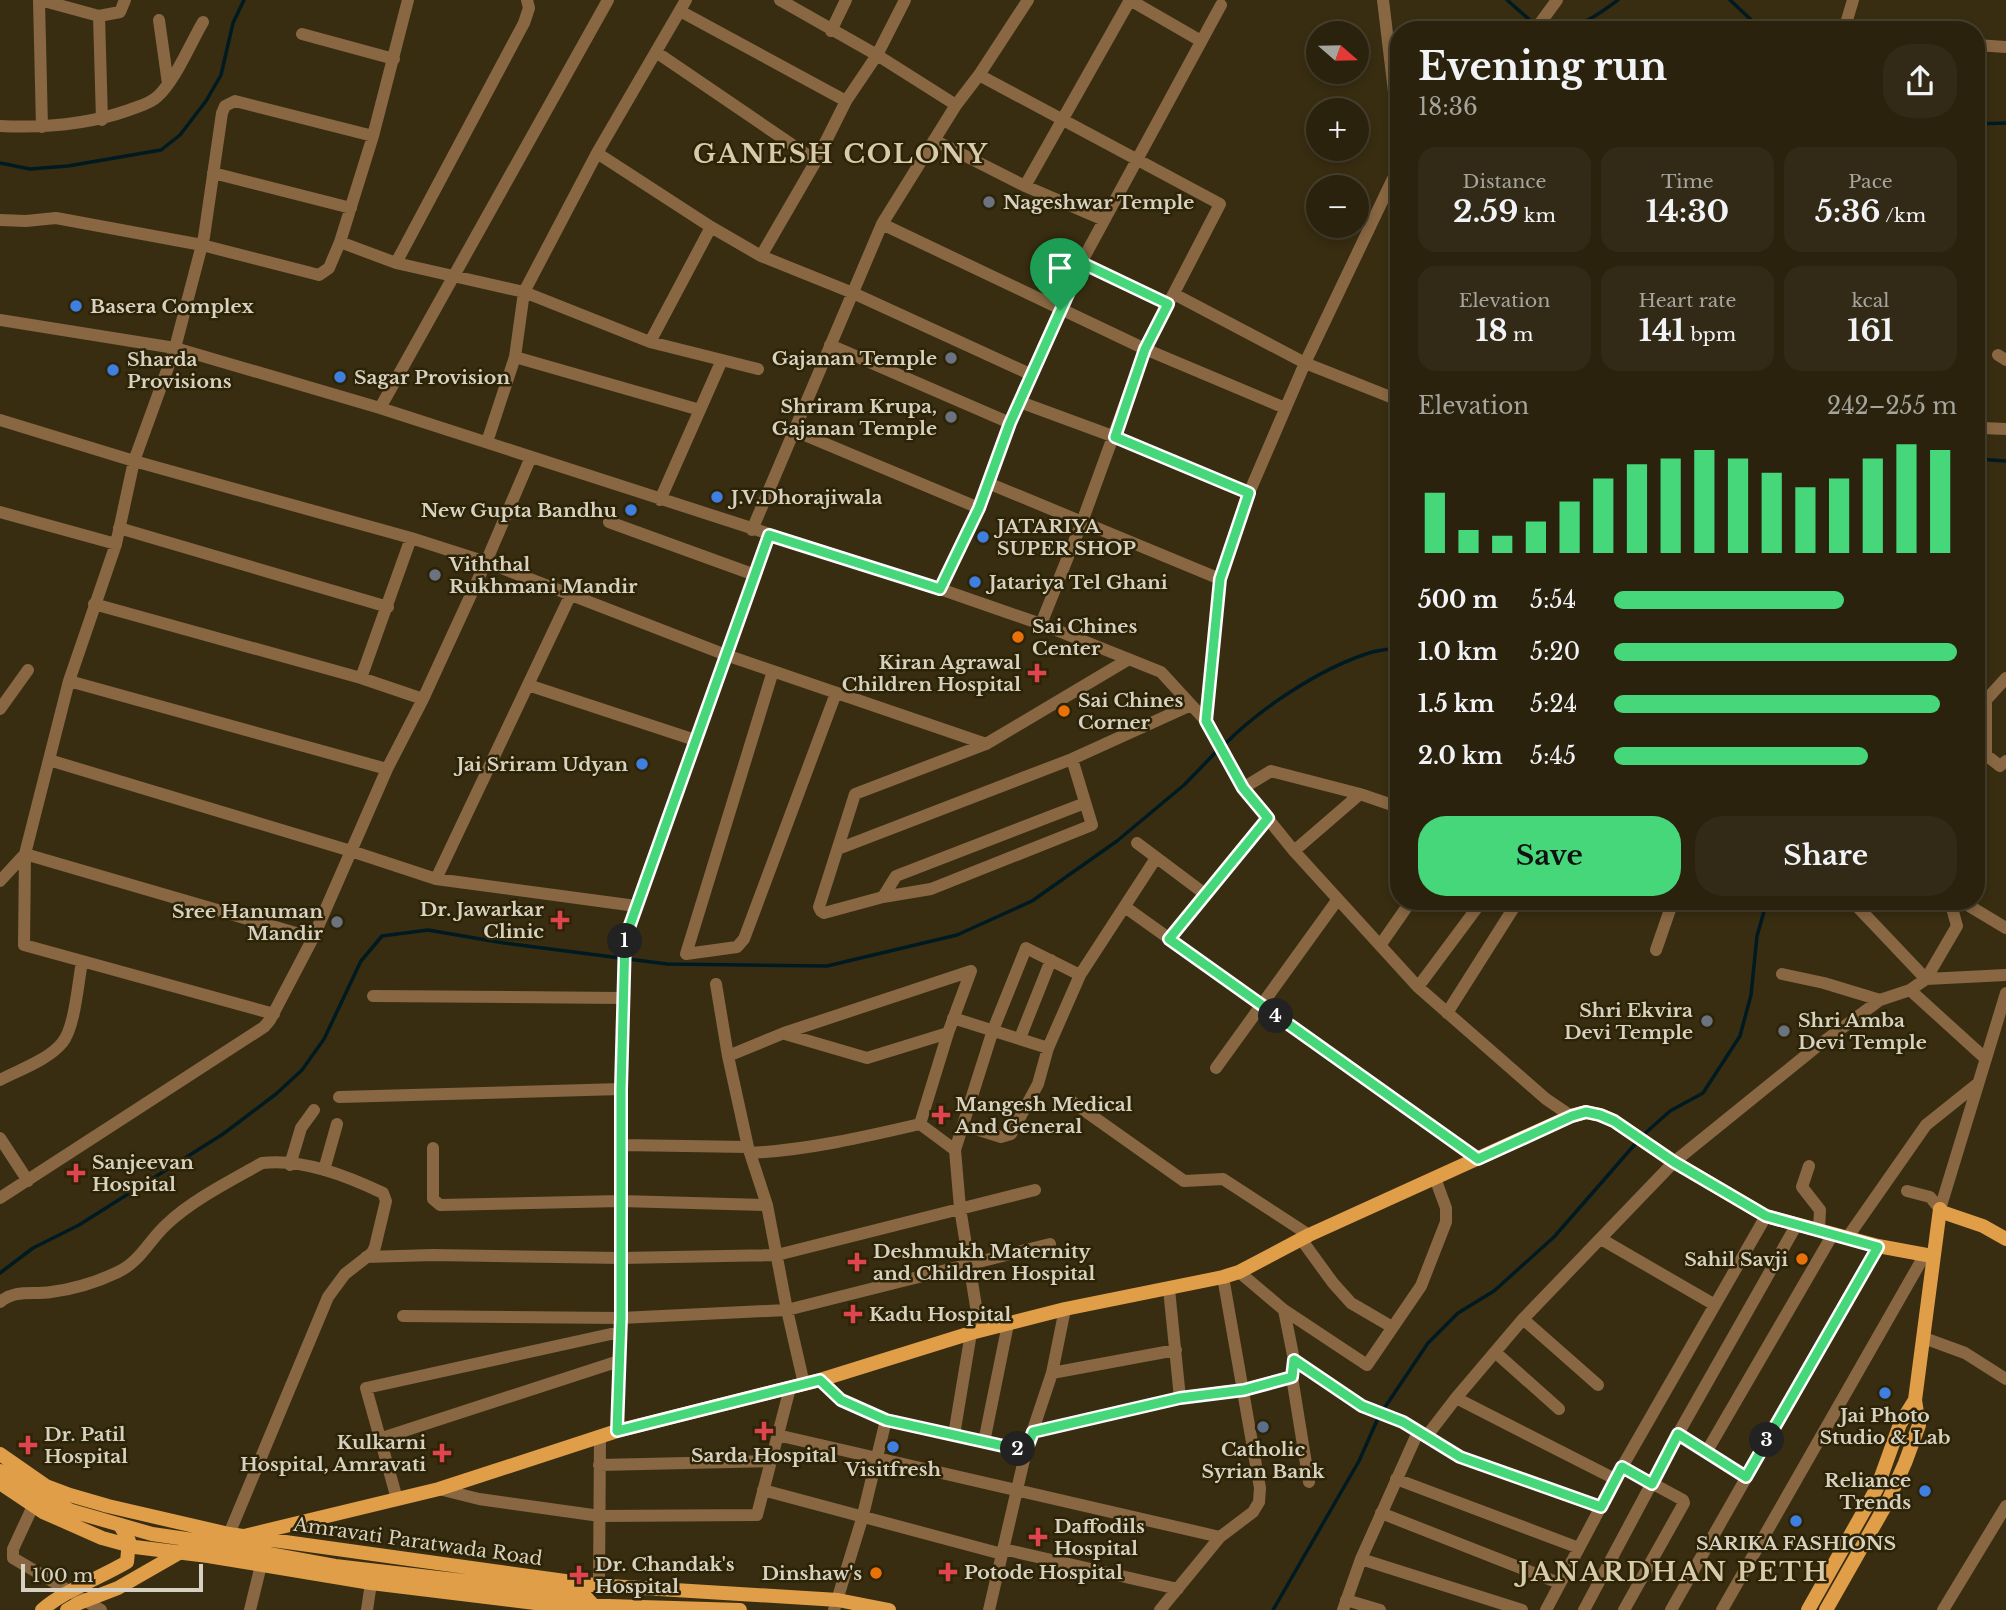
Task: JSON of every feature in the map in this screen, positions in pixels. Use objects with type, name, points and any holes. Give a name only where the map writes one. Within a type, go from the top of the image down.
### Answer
[{"type":"main road","points":[[237,1535],[439,1489],[617,1431],[820,1380],[975,1332],[1065,1309],[1223,1277],[1305,1237],[1586,1112],[1600,1115],[1625,1127],[1674,1162],[1766,1216],[1878,1247],[1928,1256]]},
{"type":"main road","points":[[1826,1610],[1888,1501],[1919,1425],[1914,1400],[1924,1338],[1928,1256],[1940,1209],[1983,1226],[2006,1239]]},
{"type":"main road","points":[[1808,1610],[1877,1488],[1900,1424],[1914,1400]]},
{"type":"main road","name":"Amravati Paratwada Road","points":[[0,1454],[46,1486],[70,1495],[108,1507],[237,1535],[592,1592],[644,1609],[740,1610]]},
{"type":"main road","name":"Amravati Paratwada Road","points":[[0,1471],[33,1493],[72,1511],[120,1525],[152,1534],[335,1566],[552,1591],[889,1610]]},
{"type":"main road","points":[[0,1483],[33,1507],[114,1543],[371,1583],[543,1604],[592,1592]]},
{"type":"main road","points":[[42,1610],[57,1597],[78,1589],[127,1562],[129,1541],[120,1525]]},
{"type":"main road","points":[[67,1610],[118,1588],[200,1541]]},
{"type":"street","points":[[42,127],[39,0],[99,16],[120,12],[125,0]]},
{"type":"street","points":[[0,220],[56,218],[202,245],[319,275],[329,268],[340,242],[373,136],[408,0]]},
{"type":"street","points":[[396,263],[524,23],[529,8],[527,0]]},
{"type":"street","points":[[380,408],[608,0]]},
{"type":"street","points":[[831,30],[846,0]]},
{"type":"street","points":[[761,256],[816,161],[846,101],[877,55],[905,0]]},
{"type":"street","points":[[752,530],[882,224],[956,105],[1028,0]]},
{"type":"street","points":[[1025,186],[1130,0],[1201,41]]},
{"type":"street","points":[[1383,0],[1390,58]]},
{"type":"street","points":[[1847,21],[1853,0]]},
{"type":"street","points":[[1542,21],[1556,1]]},
{"type":"street","points":[[789,2],[956,105]]},
{"type":"street","points":[[940,589],[979,508],[1010,423],[1082,263],[1221,5]]},
{"type":"street","points":[[487,442],[515,357],[524,292],[597,153],[683,6],[846,101]]},
{"type":"street","points":[[99,16],[102,120]]},
{"type":"street","points":[[159,20],[167,84]]},
{"type":"street","points":[[0,126],[42,127],[102,120],[156,99],[203,22]]},
{"type":"street","points":[[302,34],[394,59]]},
{"type":"street","points":[[1985,46],[2006,47]]},
{"type":"street","points":[[656,52],[816,161]]},
{"type":"street","points":[[979,75],[1220,204],[1145,349],[1115,437],[1041,624]]},
{"type":"street","points":[[274,1014],[24,945],[24,854],[69,681],[116,544],[134,461],[175,348],[202,245],[222,113],[229,102],[234,101],[373,136]]},
{"type":"street","points":[[934,140],[1025,186],[1104,220]]},
{"type":"street","points":[[597,153],[761,256],[853,293],[1032,375]]},
{"type":"street","points":[[213,173],[351,208]]},
{"type":"street","points":[[1208,725],[1220,579],[1249,493],[1285,408],[1390,185]]},
{"type":"street","points":[[882,224],[1145,349],[1285,408]]},
{"type":"street","points":[[650,342],[712,227]]},
{"type":"street","points":[[340,242],[396,263],[524,292],[650,342],[758,369]]},
{"type":"street","points":[[1082,263],[1168,304]]},
{"type":"street","points":[[1168,304],[1174,294],[1305,363],[1390,397]]},
{"type":"street","points":[[0,320],[175,348],[380,408],[940,589],[1041,624],[1161,672],[1208,725],[1243,788],[1294,851],[1418,987],[1546,1099],[1572,1116]]},
{"type":"street","points":[[830,345],[1010,423]]},
{"type":"street","points":[[515,357],[700,410]]},
{"type":"street","points":[[660,500],[722,360]]},
{"type":"street","points":[[1020,402],[1115,437],[1249,493]]},
{"type":"street","points":[[0,420],[486,562],[726,655],[986,744]]},
{"type":"street","points":[[1985,428],[2006,429]]},
{"type":"street","points":[[795,431],[979,508]]},
{"type":"street","points":[[0,1198],[264,1027],[274,1014],[313,939],[387,769],[423,699],[531,457]]},
{"type":"street","points":[[988,483],[1220,579]]},
{"type":"street","points":[[0,512],[116,544]]},
{"type":"street","points":[[609,522],[755,575]]},
{"type":"street","points":[[119,528],[388,607]]},
{"type":"street","points":[[617,1431],[621,1318],[621,1089],[625,939],[769,535]]},
{"type":"street","points":[[361,678],[411,538]]},
{"type":"street","points":[[436,879],[571,594]]},
{"type":"street","points":[[94,604],[361,678],[423,699]]},
{"type":"street","points":[[1072,759],[1092,825],[931,889],[883,897],[824,913],[821,911],[819,906],[855,794],[986,744],[1129,659]]},
{"type":"street","points":[[0,709],[28,670]]},
{"type":"street","points":[[773,671],[686,954],[737,947],[744,939],[836,693]]},
{"type":"street","points":[[2006,678],[1986,700],[1986,755],[2000,766],[2006,761]]},
{"type":"street","points":[[69,681],[387,769]]},
{"type":"street","points":[[528,685],[695,740]]},
{"type":"street","points":[[838,849],[1072,759],[1191,705]]},
{"type":"street","points":[[49,760],[436,879],[636,906]]},
{"type":"street","points":[[1243,788],[1271,771],[1390,804]]},
{"type":"street","points":[[1294,851],[1360,794]]},
{"type":"street","points":[[883,897],[896,876],[1085,803]]},
{"type":"street","points":[[1169,939],[1268,818]]},
{"type":"street","points":[[1137,843],[1205,894]]},
{"type":"street","points":[[2,875],[24,854]]},
{"type":"street","points":[[24,854],[313,939]]},
{"type":"street","points":[[963,1125],[1002,1137],[1011,1134],[1038,1083],[1048,1048],[1080,975],[1156,858]]},
{"type":"street","points":[[1216,1068],[1338,899]]},
{"type":"street","points":[[1125,907],[1478,1159]]},
{"type":"street","points":[[1381,944],[1404,910]]},
{"type":"street","points":[[1418,987],[1475,910]]},
{"type":"street","points":[[1447,1013],[1512,910]]},
{"type":"street","points":[[1656,950],[1670,910]]},
{"type":"street","points":[[1861,910],[1926,979],[2006,975]]},
{"type":"street","points":[[1380,1610],[1345,1605],[1361,1559],[1396,1479],[1422,1435],[1523,1319],[1674,1162],[1815,1048],[1880,1000],[1910,990],[1926,979],[1956,926],[1952,910]]},
{"type":"street","points":[[1976,910],[2006,928]]},
{"type":"street","points":[[954,1435],[975,1332],[970,1264],[960,1208],[955,1150],[993,1030],[1026,948],[1080,975]]},
{"type":"street","points":[[1020,1038],[1051,960]]},
{"type":"street","points":[[0,1080],[52,1052],[63,1042],[68,1031],[82,962]]},
{"type":"street","points":[[728,1056],[783,1033],[971,971],[953,1018],[920,1124]]},
{"type":"street","points":[[1782,974],[1880,1000]]},
{"type":"street","points":[[439,1489],[479,1499],[600,1516],[757,1515],[777,1434],[797,1386],[787,1310],[767,1205],[749,1150],[728,1056],[716,984]]},
{"type":"street","points":[[1910,990],[1986,1059]]},
{"type":"street","points":[[1940,1209],[2006,993]]},
{"type":"street","points":[[373,996],[623,998]]},
{"type":"street","points":[[953,1018],[1048,1048]]},
{"type":"street","points":[[783,1033],[867,1058],[948,1033]]},
{"type":"street","points":[[1707,1451],[1833,1234],[1926,1125],[1976,1085]]},
{"type":"street","points":[[339,1097],[621,1089]]},
{"type":"street","points":[[1071,1101],[1184,1181],[1226,1181],[1305,1237],[1332,1283],[1351,1303],[1392,1327]]},
{"type":"street","points":[[290,1164],[301,1128],[314,1110]]},
{"type":"street","points":[[324,1170],[337,1124]]},
{"type":"street","points":[[621,1145],[785,1151],[920,1124],[955,1150]]},
{"type":"street","points":[[0,1138],[29,1181]]},
{"type":"street","points":[[433,1148],[433,1199],[440,1205],[621,1200],[767,1205]]},
{"type":"street","points":[[0,1303],[15,1294],[50,1293],[91,1284],[118,1272],[139,1258],[165,1225],[262,1163],[290,1164],[345,1175],[383,1192],[386,1201],[374,1247],[345,1274],[328,1297],[237,1535]]},
{"type":"street","points":[[1809,1166],[1802,1187],[1820,1210],[1833,1234]]},
{"type":"street","points":[[1238,1272],[1284,1310],[1367,1365],[1421,1286],[1446,1222],[1446,1208],[1435,1178]]},
{"type":"street","points":[[366,1257],[433,1255],[621,1258],[777,1255],[1035,1190]]},
{"type":"street","points":[[1907,1191],[1933,1199],[1940,1209]]},
{"type":"street","points":[[1546,1610],[1618,1473],[1766,1216]]},
{"type":"street","points":[[1584,1610],[1678,1434],[1797,1224]]},
{"type":"street","points":[[1601,1238],[1715,1305]]},
{"type":"street","points":[[403,1316],[621,1318],[787,1310],[1050,1244]]},
{"type":"street","points":[[1671,1610],[1878,1247]]},
{"type":"street","points":[[1723,1610],[1928,1256]]},
{"type":"street","points":[[1160,1610],[1220,1537],[1253,1512],[1259,1502],[1260,1488],[1223,1277]]},
{"type":"street","points":[[1169,1289],[1180,1398]]},
{"type":"street","points":[[989,1610],[1026,1451],[1052,1373],[1065,1309]]},
{"type":"street","points":[[1284,1310],[1294,1360],[1292,1377],[1309,1482]]},
{"type":"street","points":[[1523,1319],[1598,1385]]},
{"type":"street","points":[[984,1442],[1008,1324]]},
{"type":"street","points":[[397,1499],[365,1390],[367,1387],[620,1332]]},
{"type":"street","points":[[1924,1338],[1965,1353],[2006,1379]]},
{"type":"street","points":[[1052,1373],[1176,1350]]},
{"type":"street","points":[[1495,1352],[1559,1409]]},
{"type":"street","points":[[1294,1360],[1362,1406],[1403,1422],[1460,1457],[1601,1507]]},
{"type":"street","points":[[379,1439],[619,1361]]},
{"type":"street","points":[[1033,1432],[1180,1398],[1244,1390],[1292,1377]]},
{"type":"street","points":[[820,1380],[841,1400],[886,1420],[1026,1451]]},
{"type":"street","points":[[1455,1398],[1683,1500],[1683,1505],[1624,1610]]},
{"type":"street","points":[[836,1605],[862,1519],[886,1420]]},
{"type":"street","points":[[777,1434],[1220,1537]]},
{"type":"street","points":[[1678,1434],[1746,1477]]},
{"type":"street","points":[[592,1592],[600,1516],[600,1437]]},
{"type":"street","points":[[599,1465],[770,1461]]},
{"type":"street","points":[[1396,1479],[1579,1548]]},
{"type":"street","points":[[763,1490],[862,1519],[1178,1589]]},
{"type":"street","points":[[1943,1610],[2006,1506]]},
{"type":"street","points":[[33,1507],[13,1549],[13,1558],[101,1610]]},
{"type":"street","points":[[1381,1513],[1559,1583]]},
{"type":"street","points":[[1846,1542],[1860,1551]]},
{"type":"street","points":[[1361,1559],[1522,1610]]},
{"type":"street","points":[[250,1610],[261,1565]]},
{"type":"street","points":[[367,1610],[371,1583]]},
{"type":"waterway","points":[[0,163],[30,169],[68,166],[161,150],[180,135],[206,101],[221,75],[233,23],[244,0]]},
{"type":"waterway","points":[[1507,0],[1531,21]]},
{"type":"waterway","points":[[1585,21],[1618,0]]},
{"type":"waterway","points":[[1730,0],[1752,21]]},
{"type":"waterway","points":[[1985,124],[2006,123]]},
{"type":"waterway","points":[[1985,460],[2006,461]]},
{"type":"waterway","points":[[1224,745],[1254,718],[1309,680],[1366,654],[1390,649]]},
{"type":"waterway","points":[[0,1273],[33,1248],[79,1225],[223,1134],[276,1094],[302,1070],[324,1039],[361,961],[382,936],[428,930],[504,943],[667,964],[827,966],[957,935],[1032,901],[1117,841],[1184,785],[1218,750]]},
{"type":"waterway","points":[[1641,1137],[1670,1111],[1703,1093],[1740,1036],[1751,995],[1757,936],[1764,910]]},
{"type":"waterway","points":[[1273,1610],[1359,1461],[1379,1416],[1428,1343],[1458,1313],[1494,1291],[1554,1237],[1636,1143]]},
{"type":"place","name":"Nageshwar Temple","points":[[989,202]]},
{"type":"place","name":"Basera Complex","points":[[76,306]]},
{"type":"place","name":"Gajanan Temple","points":[[951,358]]},
{"type":"place","name":"Sharda Provisions","points":[[113,370]]},
{"type":"place","name":"Sagar Provision","points":[[340,377]]},
{"type":"place","name":"Shriram Krupa, Gajanan Temple","points":[[951,417]]},
{"type":"place","name":"J.V.Dhorajiwala","points":[[717,497]]},
{"type":"place","name":"New Gupta Bandhu","points":[[631,510]]},
{"type":"place","name":"JATARIYA SUPER SHOP","points":[[983,537]]},
{"type":"place","name":"Viththal Rukhmani Mandir","points":[[435,575]]},
{"type":"place","name":"Jatariya Tel Ghani","points":[[975,582]]},
{"type":"place","name":"Sai Chines Center","points":[[1018,637]]},
{"type":"place","name":"Kiran Agrawal Children Hospital","points":[[1037,673]]},
{"type":"place","name":"Sai Chines Corner","points":[[1064,711]]},
{"type":"place","name":"Jai Sriram Udyan","points":[[642,764]]},
{"type":"place","name":"Dr. Jawarkar Clinic","points":[[560,920]]},
{"type":"place","name":"Sree Hanuman Mandir","points":[[337,922]]},
{"type":"place","name":"Shri Ekvira Devi Temple","points":[[1707,1021]]},
{"type":"place","name":"Shri Amba Devi Temple","points":[[1784,1031]]},
{"type":"place","name":"Mangesh Medical And General","points":[[941,1115]]},
{"type":"place","name":"Sanjeevan Hospital","points":[[76,1173]]},
{"type":"place","name":"Sahil Savji","points":[[1802,1259]]},
{"type":"place","name":"Deshmukh Maternity and Children Hospital","points":[[857,1262]]},
{"type":"place","name":"Kadu Hospital","points":[[853,1314]]},
{"type":"place","name":"Jai Photo Studio & Lab","points":[[1885,1393]]},
{"type":"place","name":"Catholic Syrian Bank","points":[[1263,1427]]},
{"type":"place","name":"Sarda Hospital","points":[[764,1431]]},
{"type":"place","name":"Dr. Patil Hospital","points":[[28,1445]]},
{"type":"place","name":"Visitfresh","points":[[893,1447]]},
{"type":"place","name":"Kulkarni Hospital, Amravati","points":[[442,1453]]},
{"type":"place","name":"Reliance Trends","points":[[1925,1491]]},
{"type":"place","name":"SARIKA FASHIONS","points":[[1796,1521]]},
{"type":"place","name":"Daffodils Hospital","points":[[1038,1537]]},
{"type":"place","name":"Potode Hospital","points":[[948,1572]]},
{"type":"place","name":"Dinshaw's","points":[[876,1573]]},
{"type":"place","name":"Dr. Chandak's Hospital","points":[[579,1575]]},
{"type":"district","name":"GANESH COLONY","points":[[841,154]]},
{"type":"district","name":"JANARDHAN PETH","points":[[1674,1572]]},
{"type":"route","points":[[1082,263],[1168,304],[1145,349],[1115,437],[1249,493],[1220,579],[1206,721],[1243,788],[1268,818],[1169,939],[1478,1159],[1572,1116],[1586,1112],[1600,1115],[1625,1127],[1674,1162],[1766,1216],[1878,1247],[1746,1477],[1678,1434],[1652,1484],[1622,1467],[1601,1507],[1460,1457],[1403,1422],[1362,1406],[1294,1360],[1292,1377],[1244,1390],[1180,1398],[1033,1432],[1026,1451],[886,1420],[841,1400],[820,1380],[617,1431],[621,1318],[621,1089],[625,939],[769,535],[940,589],[979,508],[1010,423],[1060,310],[1082,263]]}]
